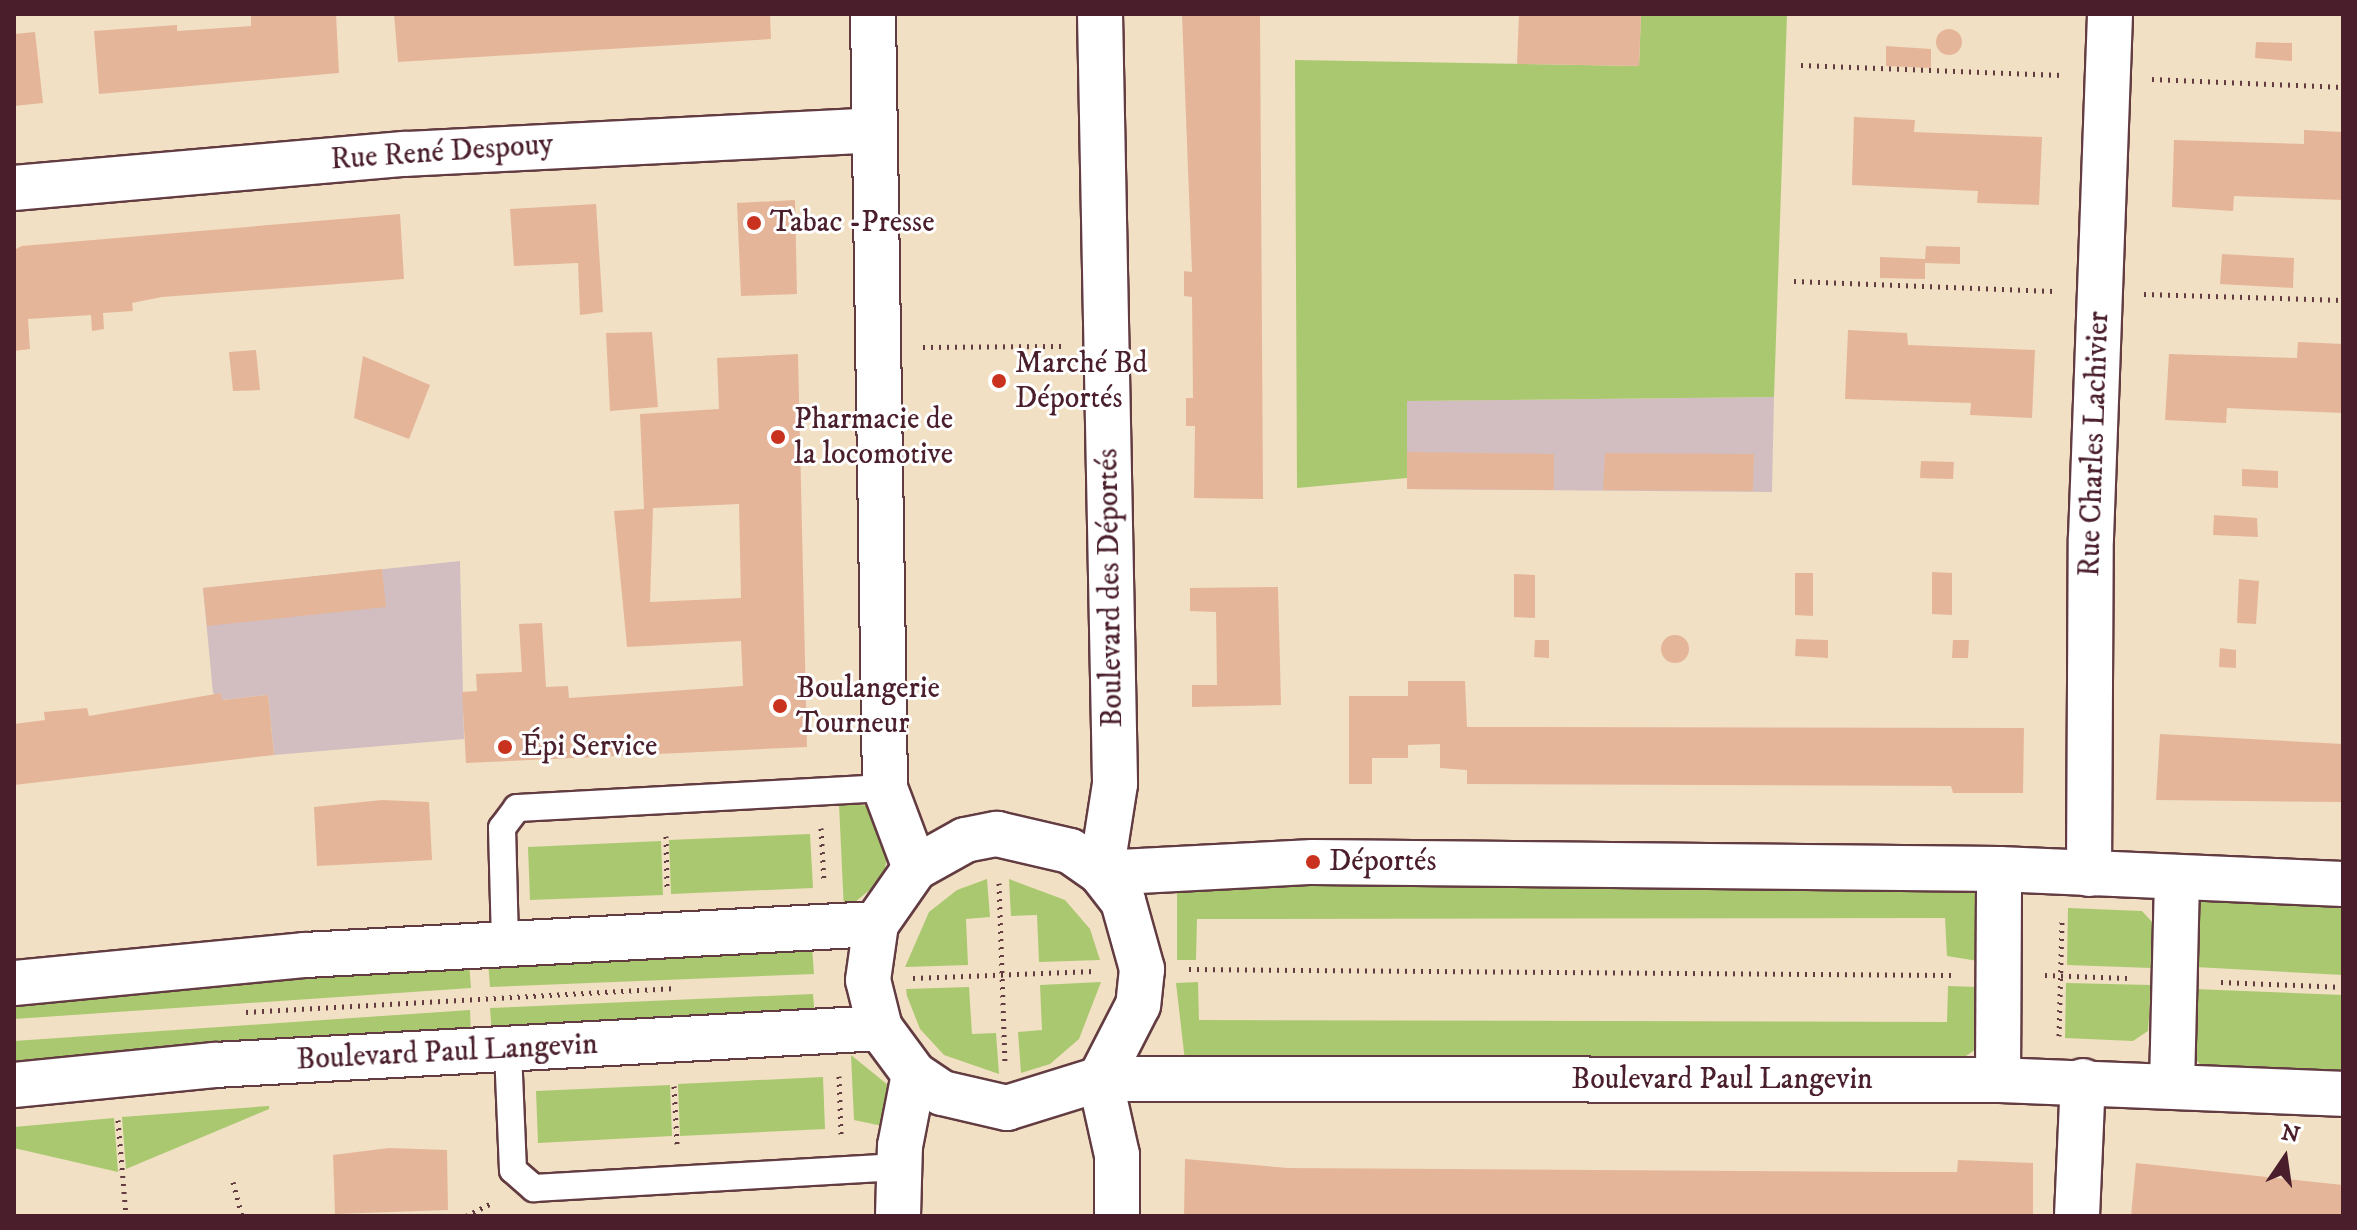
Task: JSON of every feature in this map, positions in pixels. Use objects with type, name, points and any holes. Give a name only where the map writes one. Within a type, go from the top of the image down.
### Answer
[{"type":"street","points":[[873,14],[874,347],[885,788],[915,868]]},
{"type":"street","name":"Boulevard des Déportés","points":[[1100,14],[1115,784],[1101,873]]},
{"type":"street","name":"Rue Charles Lachivier","points":[[2076,874],[2110,14]]},
{"type":"street","name":"Rue René Despouy","points":[[14,188],[405,154],[872,130]]},
{"type":"street","points":[[1007,1108],[942,1093],[914,1074],[880,1028],[868,980],[876,924],[915,868],[965,840],[997,834],[1059,846],[1101,873],[1123,901],[1142,969],[1138,1005],[1100,1079],[1117,1155],[1117,1216]]},
{"type":"street","points":[[1101,873],[1313,862],[1999,869],[2343,884]]},
{"type":"street","points":[[1998,1080],[1999,869]]},
{"type":"street","points":[[2172,1085],[2177,877]]},
{"type":"street","points":[[14,983],[490,943],[876,924]]},
{"type":"street","name":"Boulevard Paul Langevin","points":[[14,1085],[115,1075],[880,1028]]},
{"type":"street","points":[[898,1216],[898,1167],[914,1074]]},
{"type":"street","name":"Boulevard Paul Langevin","points":[[1007,1108],[1100,1079],[1998,1080],[2343,1094]]},
{"type":"street","points":[[2070,1081],[2077,1216]]},
{"type":"lane","points":[[490,943],[506,816],[532,804],[665,795],[885,788]]},
{"type":"lane","points":[[492,1051],[517,1179],[541,1189],[898,1167]]},
{"type":"path","points":[[1801,65],[2343,87]]},
{"type":"path","points":[[1794,281],[2343,300]]},
{"type":"path","points":[[874,347],[1106,346]]},
{"type":"path","points":[[665,795],[667,899]]},
{"type":"path","points":[[997,834],[1007,1108]]},
{"type":"path","points":[[2070,1081],[2076,874]]},
{"type":"path","points":[[490,943],[492,1051]]},
{"type":"path","points":[[115,1075],[126,1216]]},
{"type":"path","points":[[674,1077],[678,1180]]},
{"type":"path","points":[[233,1182],[242,1216]]},
{"type":"shaded area","points":[[1774,397],[1772,492],[1407,489],[1407,401]]},
{"type":"shaded area","points":[[460,561],[464,739],[274,755],[268,695],[222,700],[213,693],[203,588]]},
{"type":"green space","points":[[1641,14],[1787,14],[1774,397],[1407,401],[1407,478],[1297,488],[1295,60],[1639,66]]},
{"type":"green space","points":[[839,804],[877,806],[889,847],[883,879],[844,911]]},
{"type":"green space","points":[[810,834],[813,888],[671,894],[669,840]]},
{"type":"green space","points":[[661,841],[663,895],[530,900],[528,847]]},
{"type":"green space","points":[[987,879],[990,917],[966,919],[968,965],[905,967],[929,912],[957,890]]},
{"type":"green space","points":[[1009,879],[1065,900],[1090,929],[1100,960],[1039,962],[1037,915],[1011,916]]},
{"type":"green space","points":[[1979,879],[1978,961],[1947,956],[1945,918],[1197,919],[1196,960],[1177,960],[1177,881]]},
{"type":"green space","points":[[2343,892],[2343,975],[2195,967],[2197,899]]},
{"type":"green space","points":[[2068,908],[2142,911],[2153,923],[2152,968],[2067,965]]},
{"type":"green space","points":[[812,947],[814,974],[490,987],[488,962]]},
{"type":"green space","points":[[469,962],[471,988],[14,1019],[14,994]]},
{"type":"green space","points":[[1101,982],[1079,1039],[1050,1064],[1021,1073],[1018,1032],[1042,1030],[1040,985]]},
{"type":"green space","points":[[1198,982],[1199,1020],[1947,1022],[1948,986],[1977,987],[1976,1049],[1966,1056],[1185,1061],[1176,983]]},
{"type":"green space","points":[[2066,983],[2151,985],[2148,1031],[2133,1041],[2065,1038]]},
{"type":"green space","points":[[969,987],[972,1034],[996,1033],[999,1074],[944,1055],[920,1029],[906,989]]},
{"type":"green space","points":[[2194,989],[2343,995],[2343,1077],[2201,1066],[2194,1056]]},
{"type":"green space","points":[[813,994],[815,1020],[492,1034],[490,1008]]},
{"type":"green space","points":[[470,1010],[471,1035],[14,1067],[14,1041]]},
{"type":"green space","points":[[851,1055],[888,1085],[887,1127],[854,1120]]},
{"type":"green space","points":[[823,1077],[825,1129],[680,1136],[678,1084]]},
{"type":"green space","points":[[670,1085],[672,1136],[538,1143],[536,1091]]},
{"type":"green space","points":[[269,1106],[269,1109],[126,1169],[122,1117]]},
{"type":"green space","points":[[114,1118],[118,1172],[14,1148],[14,1127]]},
{"type":"building","points":[[336,14],[339,73],[99,94],[94,31],[177,25],[177,31],[251,26],[251,16]]},
{"type":"building","points":[[394,14],[770,14],[771,39],[398,62]]},
{"type":"building","points":[[1182,14],[1260,14],[1263,499],[1194,498],[1195,426],[1186,426],[1186,398],[1193,398],[1192,297],[1184,296],[1184,271],[1192,272]]},
{"type":"building","points":[[1519,14],[1641,14],[1639,66],[1517,64]]},
{"type":"building","points":[[1949,29],[1959,32],[1962,42],[1959,52],[1949,55],[1939,52],[1936,42],[1939,32]]},
{"type":"building","points":[[35,32],[43,103],[14,106],[14,34]]},
{"type":"building","points":[[2256,42],[2292,43],[2292,61],[2255,58]]},
{"type":"building","points":[[1886,46],[1931,49],[1931,68],[1886,66]]},
{"type":"building","points":[[1854,117],[1915,120],[1914,132],[2042,137],[2039,205],[1977,203],[1978,191],[1852,185]]},
{"type":"building","points":[[2304,130],[2343,132],[2343,200],[2234,196],[2233,211],[2172,207],[2174,140],[2304,144]]},
{"type":"building","points":[[795,200],[797,294],[741,296],[737,203]]},
{"type":"building","points":[[596,204],[603,312],[580,315],[578,263],[514,266],[510,209]]},
{"type":"building","points":[[400,214],[404,279],[162,297],[132,303],[133,311],[103,313],[104,329],[92,331],[91,315],[28,319],[30,349],[14,351],[14,250],[22,246]]},
{"type":"building","points":[[1926,246],[1960,247],[1960,264],[1925,263],[1925,279],[1880,278],[1880,257],[1925,259]]},
{"type":"building","points":[[2222,254],[2294,258],[2293,288],[2220,284]]},
{"type":"building","points":[[1848,330],[1907,333],[1908,345],[2035,350],[2032,418],[1970,415],[1971,403],[1845,399]]},
{"type":"building","points":[[652,332],[658,407],[610,411],[606,333]]},
{"type":"building","points":[[2298,342],[2343,344],[2343,413],[2227,408],[2226,423],[2165,420],[2169,354],[2297,358]]},
{"type":"building","points":[[256,350],[260,390],[233,391],[229,352]]},
{"type":"building","points":[[798,354],[807,747],[466,763],[462,692],[477,691],[476,674],[522,672],[519,624],[542,623],[546,687],[568,686],[569,698],[743,686],[741,641],[627,647],[614,511],[644,509],[640,414],[719,409],[717,358]],"holes":[[[739,504],[741,598],[650,602],[653,508]]]},
{"type":"building","points":[[363,356],[430,385],[409,439],[354,418]]},
{"type":"building","points":[[1407,452],[1554,454],[1554,490],[1407,489]]},
{"type":"building","points":[[1605,453],[1754,454],[1753,491],[1603,490]]},
{"type":"building","points":[[1921,461],[1954,462],[1953,479],[1920,478]]},
{"type":"building","points":[[2242,469],[2278,471],[2278,488],[2242,486]]},
{"type":"building","points":[[2214,515],[2257,518],[2258,537],[2213,535]]},
{"type":"building","points":[[382,569],[386,607],[207,626],[203,588]]},
{"type":"building","points":[[1932,572],[1952,573],[1952,615],[1932,614]]},
{"type":"building","points":[[1795,573],[1813,573],[1813,616],[1795,615]]},
{"type":"building","points":[[1514,574],[1535,575],[1535,618],[1514,617]]},
{"type":"building","points":[[2239,579],[2259,581],[2256,624],[2237,623]]},
{"type":"building","points":[[1278,587],[1281,705],[1192,707],[1192,685],[1217,685],[1216,612],[1190,611],[1190,588]]},
{"type":"building","points":[[1675,635],[1685,639],[1689,649],[1685,659],[1675,663],[1665,659],[1661,649],[1665,639]]},
{"type":"building","points":[[1796,639],[1828,640],[1828,658],[1795,656]]},
{"type":"building","points":[[1535,640],[1549,640],[1549,658],[1534,657]]},
{"type":"building","points":[[1953,640],[1969,640],[1968,658],[1952,658]]},
{"type":"building","points":[[2220,648],[2236,650],[2236,668],[2219,667]]},
{"type":"building","points":[[1408,681],[1465,681],[1467,727],[2024,728],[2023,793],[1953,793],[1951,786],[1467,784],[1467,770],[1440,768],[1440,744],[1408,745],[1408,758],[1372,758],[1372,784],[1349,784],[1349,696],[1408,696]]},
{"type":"building","points":[[221,693],[222,700],[268,695],[274,755],[14,785],[14,724],[45,720],[44,712],[87,708],[89,716]]},
{"type":"building","points":[[2160,734],[2343,744],[2343,802],[2156,800]]},
{"type":"building","points":[[382,800],[429,802],[432,860],[317,866],[314,807]]},
{"type":"building","points":[[389,1148],[447,1150],[448,1210],[335,1214],[333,1155]]},
{"type":"building","points":[[1185,1159],[1288,1168],[1897,1172],[1957,1172],[1958,1160],[2033,1163],[2033,1216],[1184,1216]]},
{"type":"building","points":[[2136,1163],[2343,1185],[2343,1216],[2131,1216]]},
{"type":"place","name":"Tabac -Presse","points":[[754,223]]},
{"type":"place","name":"Marché Bd Déportés","points":[[999,381]]},
{"type":"place","name":"Pharmacie de la locomotive","points":[[778,437]]},
{"type":"place","name":"Boulangerie Tourneur","points":[[780,706]]},
{"type":"place","name":"Épi Service","points":[[505,747]]},
{"type":"place","name":"Déportés","points":[[1313,862]]}]
